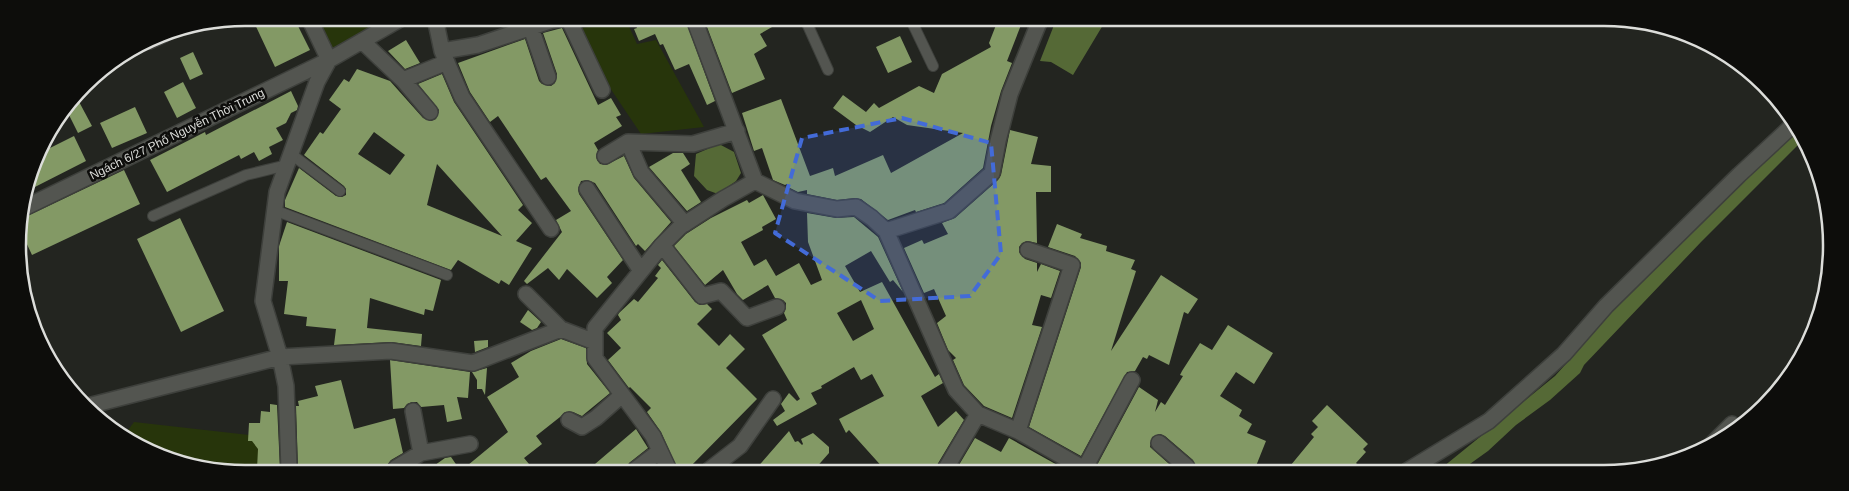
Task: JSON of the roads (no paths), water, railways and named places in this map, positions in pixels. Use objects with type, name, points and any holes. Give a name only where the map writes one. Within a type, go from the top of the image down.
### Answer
[{"type":"street","points":[[289,465],[286,386],[280,357],[263,300],[276,192],[317,82],[329,60],[313,26]]},
{"type":"street","name":"Ngách 6/27 Phố Nguyễn Thời Trung","points":[[30,205],[329,60],[388,26]]},
{"type":"street","points":[[437,26],[445,56],[462,98],[551,229]]},
{"type":"street","points":[[402,80],[445,56],[536,26]]},
{"type":"street","points":[[572,26],[602,90]]},
{"type":"street","points":[[697,26],[755,182],[796,201],[837,210],[856,208],[872,218],[886,231],[956,390],[978,414],[1018,431],[1077,465]]},
{"type":"street","points":[[886,231],[949,211],[992,173],[1010,94],[1038,26]]},
{"type":"street","points":[[531,28],[548,77]]},
{"type":"street","points":[[362,41],[402,80],[430,112]]},
{"type":"street","points":[[1417,465],[1489,421],[1564,354],[1606,306],[1789,129]]},
{"type":"street","points":[[605,156],[628,142],[692,144],[736,131]]},
{"type":"street","points":[[628,142],[641,172],[685,224]]},
{"type":"street","points":[[667,465],[653,436],[595,358],[595,328],[662,245],[685,224],[723,199],[755,182]]},
{"type":"street","points":[[587,189],[641,271]]},
{"type":"street","points":[[662,245],[702,296],[721,291],[747,318],[777,307]]},
{"type":"street","points":[[1018,431],[1072,265],[1028,250]]},
{"type":"street","points":[[526,294],[561,329],[595,342]]},
{"type":"street","points":[[94,404],[280,357],[391,351],[473,363],[561,329]]},
{"type":"street","points":[[1089,465],[1132,380]]},
{"type":"street","points":[[569,420],[582,427],[596,418],[622,395]]},
{"type":"street","points":[[715,465],[740,446],[773,399]]},
{"type":"street","points":[[413,411],[422,454]]},
{"type":"street","points":[[948,465],[978,414]]},
{"type":"street","points":[[1159,442],[1185,465]]},
{"type":"street","points":[[402,465],[422,454],[470,444]]},
{"type":"street","points":[[642,465],[660,451]]},
{"type":"lane","points":[[808,26],[828,70]]},
{"type":"lane","points":[[914,26],[933,66]]},
{"type":"lane","points":[[153,216],[246,175],[289,159],[340,191]]},
{"type":"lane","points":[[274,210],[447,276]]}]
